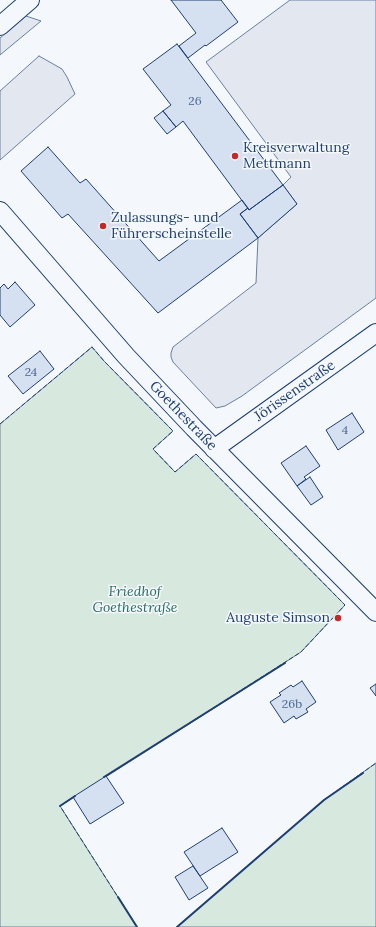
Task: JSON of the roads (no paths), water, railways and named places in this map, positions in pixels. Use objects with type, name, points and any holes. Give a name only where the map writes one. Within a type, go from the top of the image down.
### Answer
[{"type":"street","points":[[0,26],[30,0]]},
{"type":"street","name":"Goethestraße","points":[[0,211],[126,356],[214,449],[376,612]]},
{"type":"street","name":"Jörissenstraße","points":[[214,449],[376,333]]},
{"type":"place","name":"Kreisverwaltung Mettmann","points":[[235,156]]},
{"type":"place","name":"Zulassungs- und Führerscheinstelle","points":[[103,226]]},
{"type":"place","name":"Auguste Simson","points":[[338,618]]},
{"type":"park label","name":"Friedhof Goethestraße","points":[[135,600]]}]
